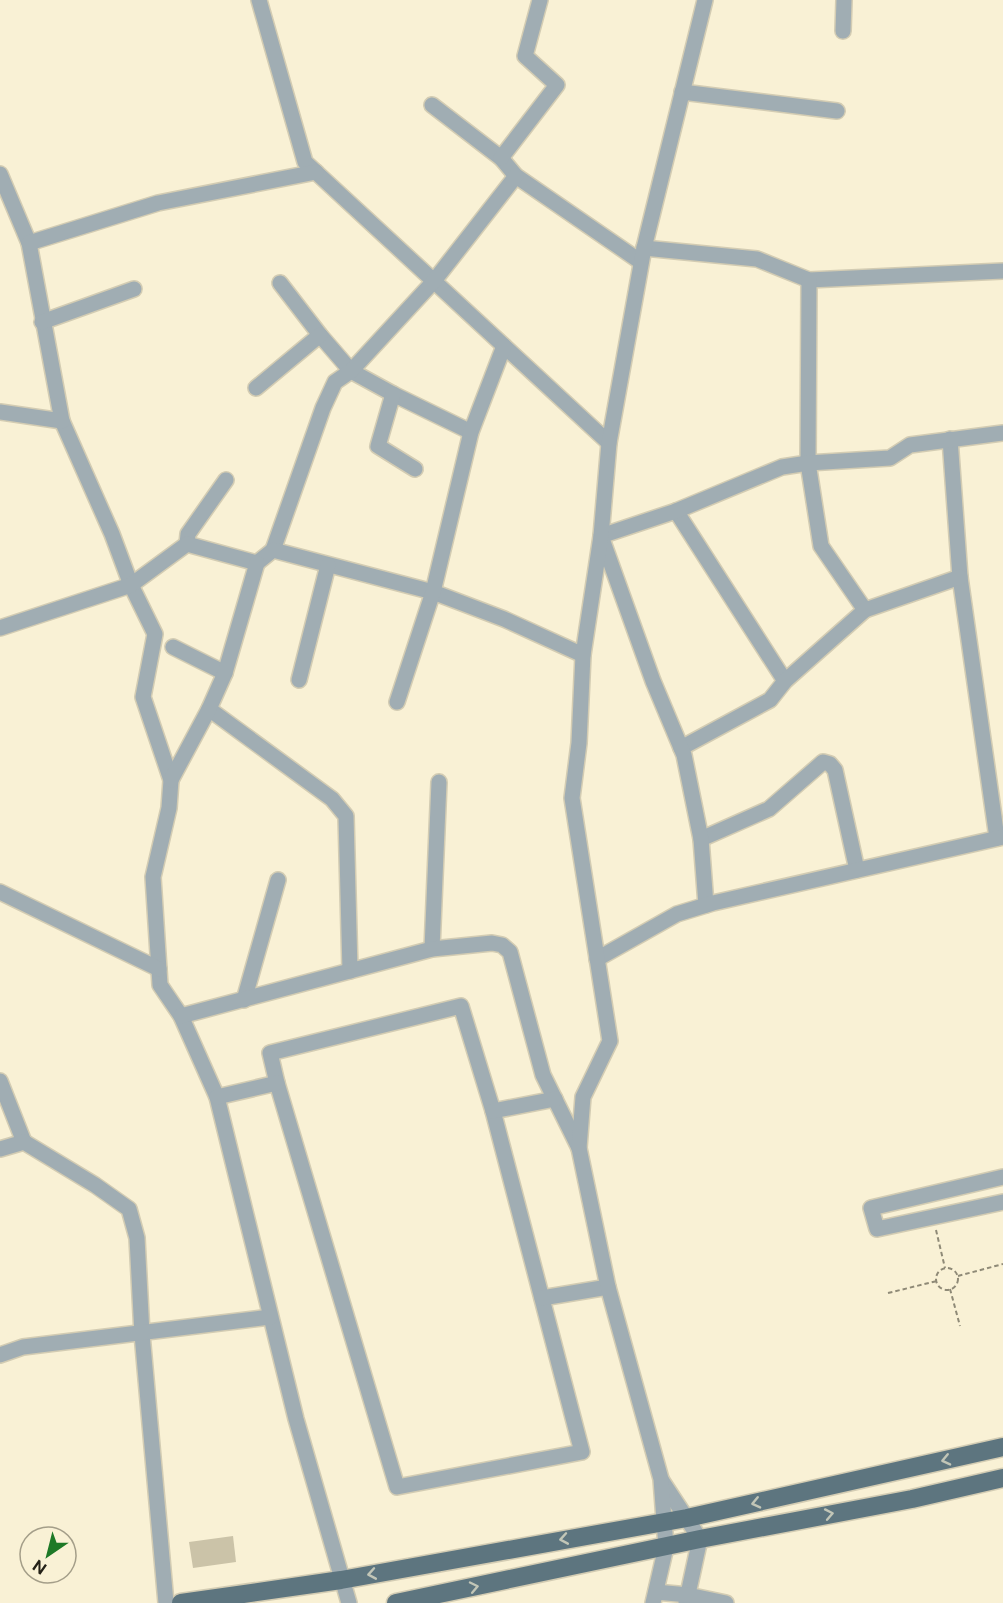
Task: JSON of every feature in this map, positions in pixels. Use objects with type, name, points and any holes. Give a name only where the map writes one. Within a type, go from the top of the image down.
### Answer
[{"type":"main road","points":[[181,1603],[341,1580],[687,1518],[1003,1447]]},
{"type":"main road","points":[[407,1602],[700,1539],[912,1499],[1003,1478]]},
{"type":"street","points":[[259,0],[305,162],[609,443]]},
{"type":"street","points":[[501,158],[557,85],[525,56],[538,0]]},
{"type":"street","points":[[579,1148],[583,1097],[610,1041],[572,798],[579,743],[584,655],[601,536],[609,443],[642,255],[705,0]]},
{"type":"street","points":[[843,31],[844,0]]},
{"type":"street","points":[[682,92],[837,111]]},
{"type":"street","points":[[432,105],[501,158],[516,176],[642,255],[757,259],[809,280],[1003,271]]},
{"type":"street","points":[[30,243],[158,203],[316,172]]},
{"type":"street","points":[[0,174],[30,243],[42,321],[62,421],[112,534],[131,585],[155,634],[143,698],[171,780],[169,808],[153,877],[160,985],[181,1016],[216,1097],[296,1419],[349,1603]]},
{"type":"street","points":[[171,780],[209,709],[225,673],[257,563],[273,550],[323,408],[335,382],[351,371],[434,281],[516,176]]},
{"type":"street","points":[[809,280],[808,463],[821,546],[865,610]]},
{"type":"street","points":[[280,283],[351,371],[471,432]]},
{"type":"street","points":[[42,321],[134,289]]},
{"type":"street","points":[[256,388],[320,335]]},
{"type":"street","points":[[398,702],[433,592],[471,432],[504,346]]},
{"type":"street","points":[[393,394],[378,446],[415,469]]},
{"type":"street","points":[[0,412],[62,421]]},
{"type":"street","points":[[601,536],[676,511],[782,467],[808,463],[890,458],[910,445],[1003,433]]},
{"type":"street","points":[[597,959],[676,914],[706,905],[1000,837],[960,577],[950,439]]},
{"type":"street","points":[[0,628],[131,585],[187,544],[188,534],[226,480]]},
{"type":"street","points":[[676,511],[785,681]]},
{"type":"street","points":[[601,536],[653,681],[681,748],[701,839],[706,905]]},
{"type":"street","points":[[187,544],[257,563]]},
{"type":"street","points":[[273,550],[433,592],[504,619],[584,655]]},
{"type":"street","points":[[299,680],[328,565]]},
{"type":"street","points":[[681,748],[770,700],[785,681],[865,610],[960,577]]},
{"type":"street","points":[[173,646],[225,673]]},
{"type":"street","points":[[209,709],[332,799],[346,816],[350,971]]},
{"type":"street","points":[[701,839],[770,809],[823,762],[830,764],[835,770],[857,870]]},
{"type":"street","points":[[432,950],[439,782]]},
{"type":"street","points":[[244,1000],[278,880]]},
{"type":"street","points":[[0,892],[159,969]]},
{"type":"street","points":[[181,1016],[432,950],[492,943],[502,945],[510,952],[543,1075],[579,1148],[608,1287],[661,1479],[666,1547],[655,1597],[726,1603]]},
{"type":"street","points":[[461,1006],[494,1111],[582,1452],[397,1486],[270,1053],[461,1006]]},
{"type":"street","points":[[0,1081],[24,1142],[95,1185],[129,1209],[137,1238],[142,1334],[166,1603]]},
{"type":"street","points":[[216,1097],[277,1083]]},
{"type":"street","points":[[494,1111],[555,1099]]},
{"type":"street","points":[[0,1149],[24,1142]]},
{"type":"street","points":[[1003,1177],[871,1208],[877,1229],[1003,1202]]},
{"type":"street","points":[[542,1298],[608,1287]]},
{"type":"street","points":[[0,1355],[23,1347],[270,1317]]},
{"type":"street","points":[[661,1479],[700,1539],[687,1599]]},
{"type":"path","points":[[932,1217],[945,1268]]},
{"type":"path","points":[[958,1276],[1003,1264]]},
{"type":"path","points":[[937,1281],[939,1272],[945,1268],[952,1269],[958,1276]]},
{"type":"path","points":[[937,1281],[943,1288],[950,1289],[956,1285],[958,1276]]},
{"type":"path","points":[[888,1293],[937,1281]]},
{"type":"path","points":[[950,1289],[960,1326]]},
{"type":"building","points":[[233,1536],[236,1562],[193,1568],[189,1542]]}]
